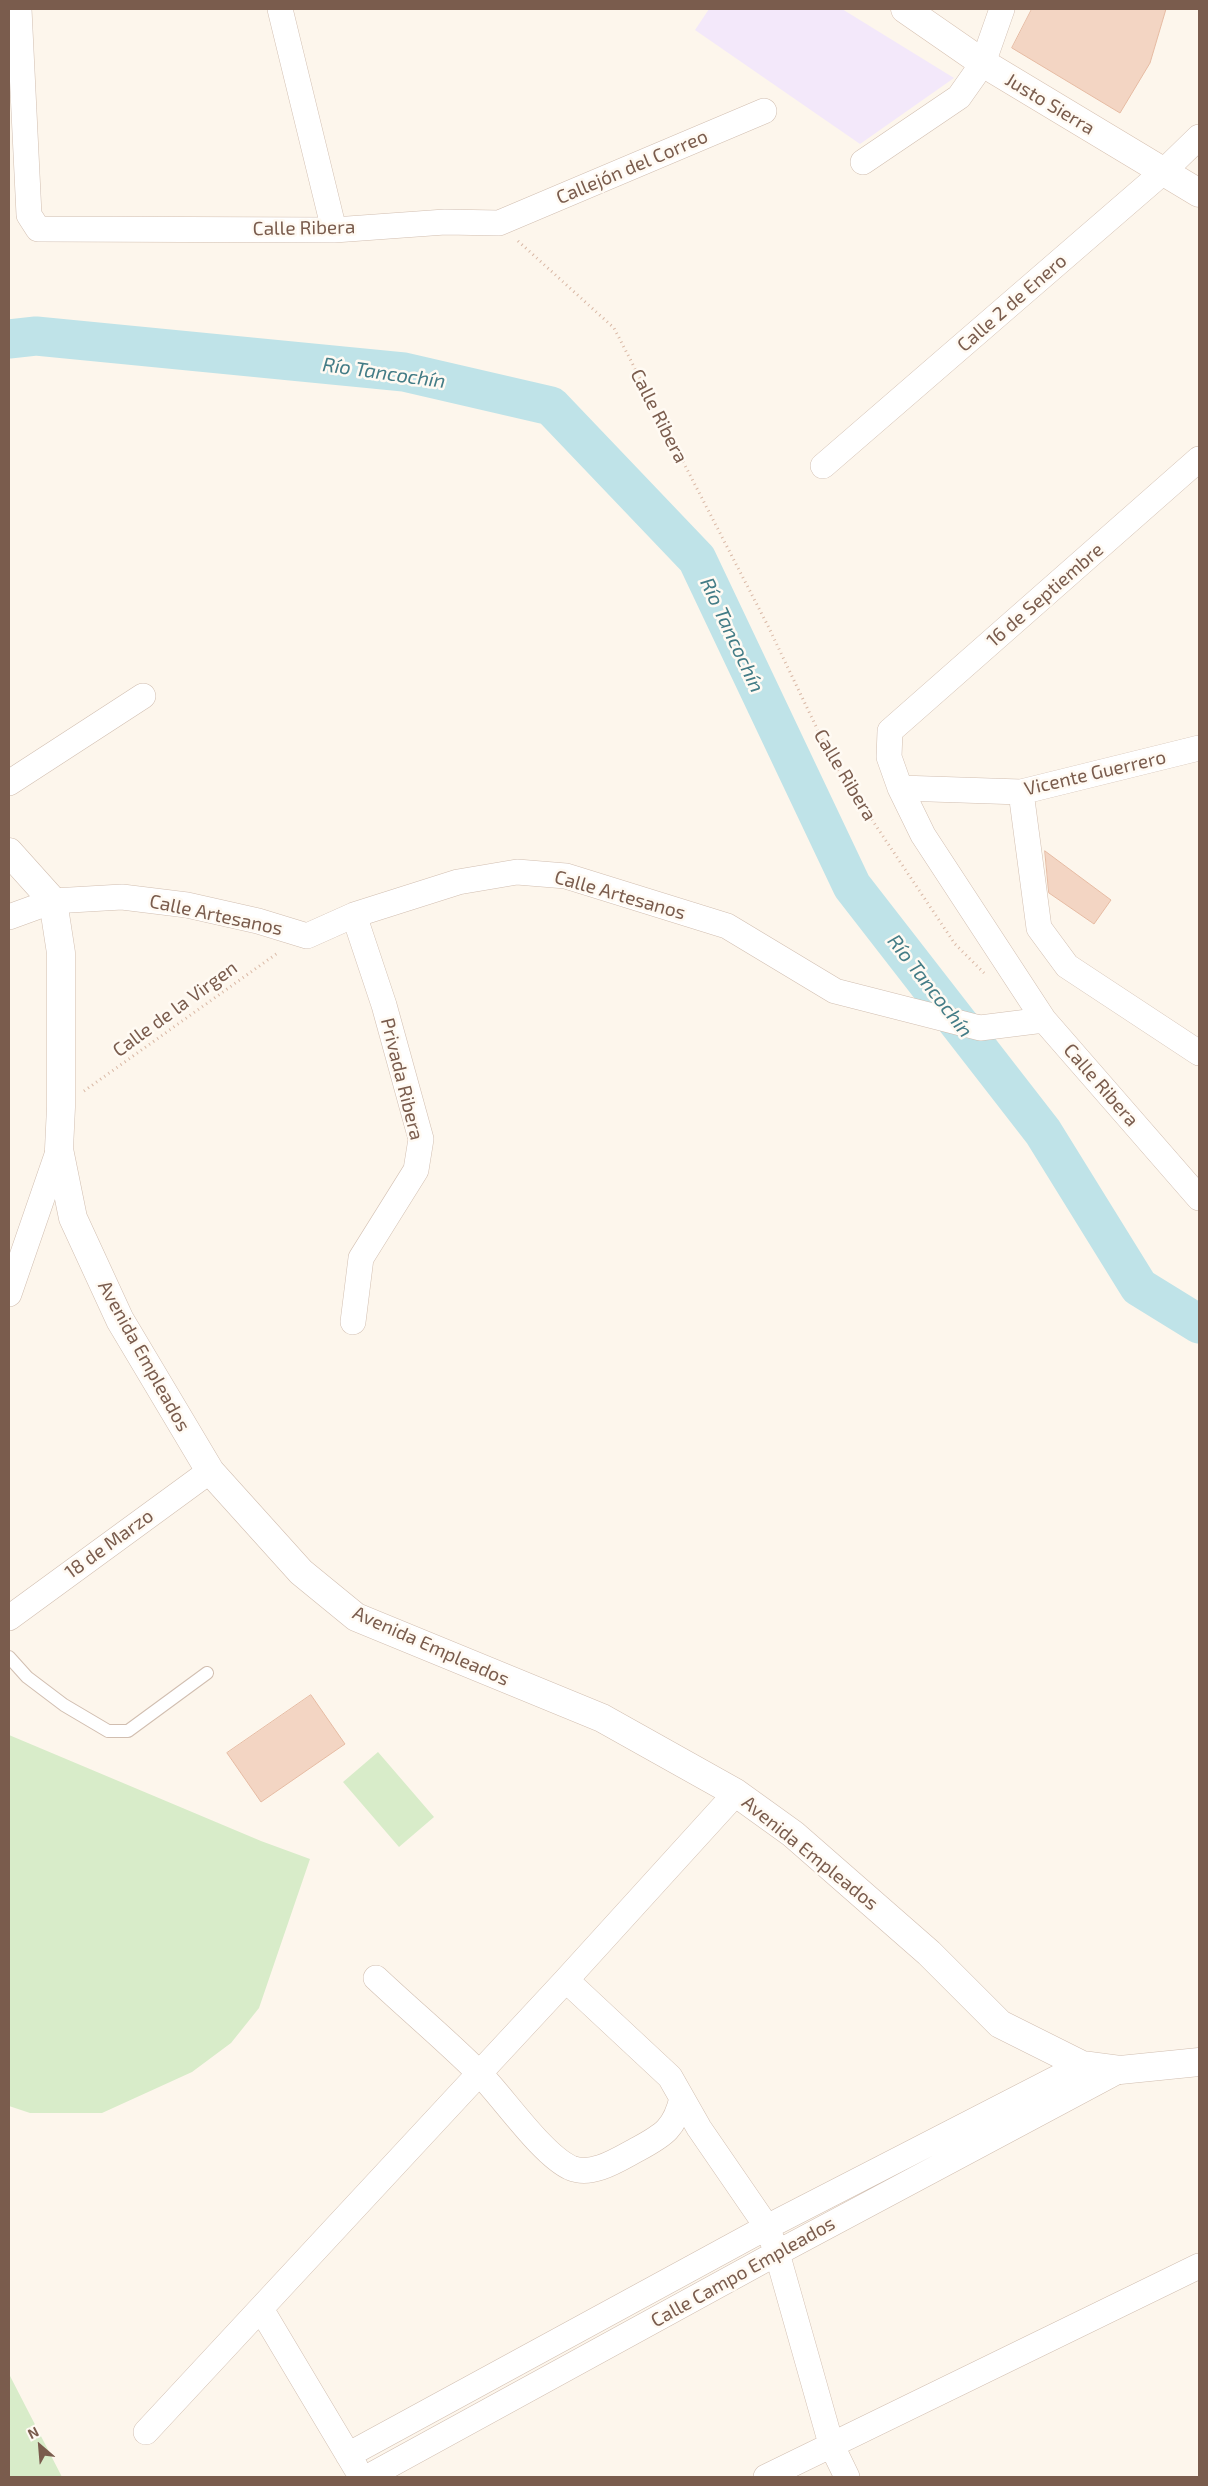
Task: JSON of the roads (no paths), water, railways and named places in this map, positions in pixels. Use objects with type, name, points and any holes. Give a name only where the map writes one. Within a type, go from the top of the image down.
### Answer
[{"type":"street","name":"Calle Ribera","points":[[19,9],[29,215],[38,229],[334,230],[444,222],[499,223]]},
{"type":"street","points":[[280,9],[334,230]]},
{"type":"street","name":"Justo Sierra","points":[[905,9],[983,63],[1199,194]]},
{"type":"street","points":[[863,162],[959,97],[983,63],[1002,9]]},
{"type":"street","name":"Callejón del Correo","points":[[499,223],[764,111]]},
{"type":"street","name":"Calle 2 de Enero","points":[[823,466],[1163,172],[1199,137]]},
{"type":"street","name":"16 de Septiembre","points":[[890,732],[1199,459]]},
{"type":"street","points":[[9,783],[143,696]]},
{"type":"street","name":"Calle Ribera","points":[[890,732],[889,756],[900,788],[924,835],[1044,1020],[1199,1198]]},
{"type":"street","name":"Vicente Guerrero","points":[[900,788],[1021,792],[1199,748]]},
{"type":"street","points":[[1021,792],[1039,928],[1067,966],[1199,1052]]},
{"type":"street","points":[[9,852],[53,901]]},
{"type":"street","name":"Calle Artesanos","points":[[9,917],[53,901],[122,897],[177,904],[258,921],[307,936],[354,916],[458,882],[517,872],[566,876],[726,926],[790,962],[834,991],[980,1028],[1044,1020]]},
{"type":"street","name":"Avenida Empleados","points":[[53,901],[61,953],[61,1107],[59,1149],[73,1218],[120,1320],[210,1471],[301,1572],[356,1617],[602,1718],[736,1793],[793,1834],[929,1953],[1000,2024],[1082,2066],[1120,2070],[1199,2062]]},
{"type":"street","name":"Privada Ribera","points":[[353,1322],[361,1258],[416,1170],[421,1139],[384,1005],[354,916]]},
{"type":"street","points":[[9,1294],[59,1149]]},
{"type":"street","name":"18 de Marzo","points":[[9,1618],[210,1471]]},
{"type":"street","points":[[146,2432],[566,1980],[736,1793]]},
{"type":"street","points":[[376,1978],[479,2074],[550,2153],[571,2168],[585,2171],[605,2166],[658,2138],[677,2118],[682,2098]]},
{"type":"street","points":[[566,1980],[670,2077],[699,2128],[766,2227],[777,2253],[830,2444],[848,2477]]},
{"type":"street","name":"Calle Campo Empleados","points":[[348,2455],[766,2227],[1082,2066]]},
{"type":"street","name":"Calle Campo Empleados","points":[[368,2477],[777,2253],[1120,2070]]},
{"type":"street","points":[[766,2477],[830,2444],[1199,2266]]},
{"type":"street","points":[[261,2309],[362,2477]]},
{"type":"lane","points":[[9,1657],[27,1676],[64,1705],[108,1731],[128,1731],[207,1673]]},
{"type":"waterway","name":"Río Tancochín","points":[[9,339],[36,336],[404,372],[551,406],[697,559],[852,886],[1043,1132],[1139,1287],[1199,1324]]}]
